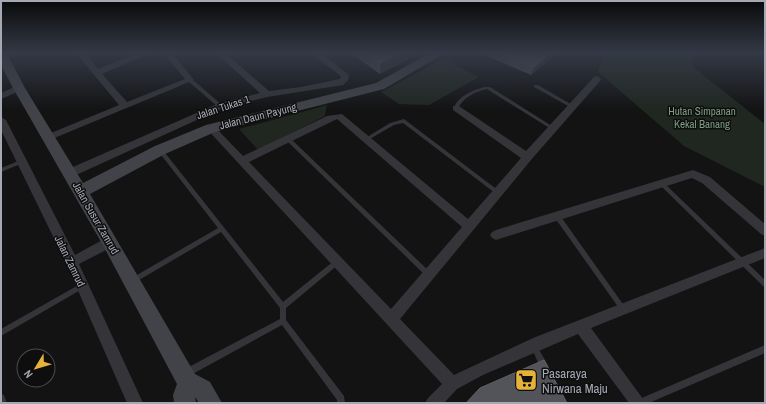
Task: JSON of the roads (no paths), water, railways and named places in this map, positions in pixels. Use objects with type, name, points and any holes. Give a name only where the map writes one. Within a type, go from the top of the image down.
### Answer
[{"type":"street","name":"Jalan Susur Zamrud","points":[[13,72],[19,88],[81,191],[132,281],[186,387]]},
{"type":"street","points":[[49,137],[190,80],[183,72]]},
{"type":"street","points":[[242,72],[267,94]]},
{"type":"street","name":"Jalan Tukas 1","points":[[70,173],[220,106],[267,94],[301,90],[344,80],[345,75],[341,72]]},
{"type":"street","name":"Jalan Daun Payung","points":[[81,191],[160,150],[211,128],[380,86],[405,72]]},
{"type":"street","points":[[97,73],[125,106]]},
{"type":"street","points":[[391,319],[497,192],[597,78]]},
{"type":"street","points":[[1,96],[19,88]]},
{"type":"street","points":[[456,108],[527,157]]},
{"type":"street","points":[[242,161],[330,118],[339,116],[469,226]]},
{"type":"street","name":"Jalan Zamrud","points":[[1,120],[72,262],[135,403]]},
{"type":"street","points":[[211,128],[452,384]]},
{"type":"street","points":[[496,235],[693,174],[706,180],[765,232]]},
{"type":"street","points":[[72,262],[110,242]]},
{"type":"street","points":[[433,403],[452,384],[478,370],[533,345],[765,253]]},
{"type":"street","points":[[581,326],[639,403]]},
{"type":"street","points":[[186,387],[197,385],[203,389],[211,403]]},
{"type":"lane","points":[[190,80],[220,106]]},
{"type":"lane","points":[[536,86],[572,106]]},
{"type":"lane","points":[[456,108],[458,102],[481,88],[488,88],[553,128]]},
{"type":"lane","points":[[366,139],[392,124],[404,121],[497,192]]},
{"type":"lane","points":[[288,138],[428,274]]},
{"type":"lane","points":[[160,150],[283,307],[283,321],[341,399],[341,403]]},
{"type":"lane","points":[[1,170],[21,162]]},
{"type":"lane","points":[[662,184],[765,284]]},
{"type":"lane","points":[[557,216],[624,309]]},
{"type":"lane","points":[[132,281],[222,229]]},
{"type":"lane","points":[[283,307],[337,262]]},
{"type":"lane","points":[[1,332],[83,286]]},
{"type":"lane","points":[[186,387],[283,321]]},
{"type":"lane","points":[[533,345],[550,377]]},
{"type":"lane","points":[[639,403],[765,349]]},
{"type":"lane","points":[[1,398],[2,403]]},
{"type":"place","name":"Pasaraya Nirwana Maju","points":[[526,380]]},
{"type":"park label","name":"Hutan Simpanan Kekal Banang","points":[[702,117]]}]
